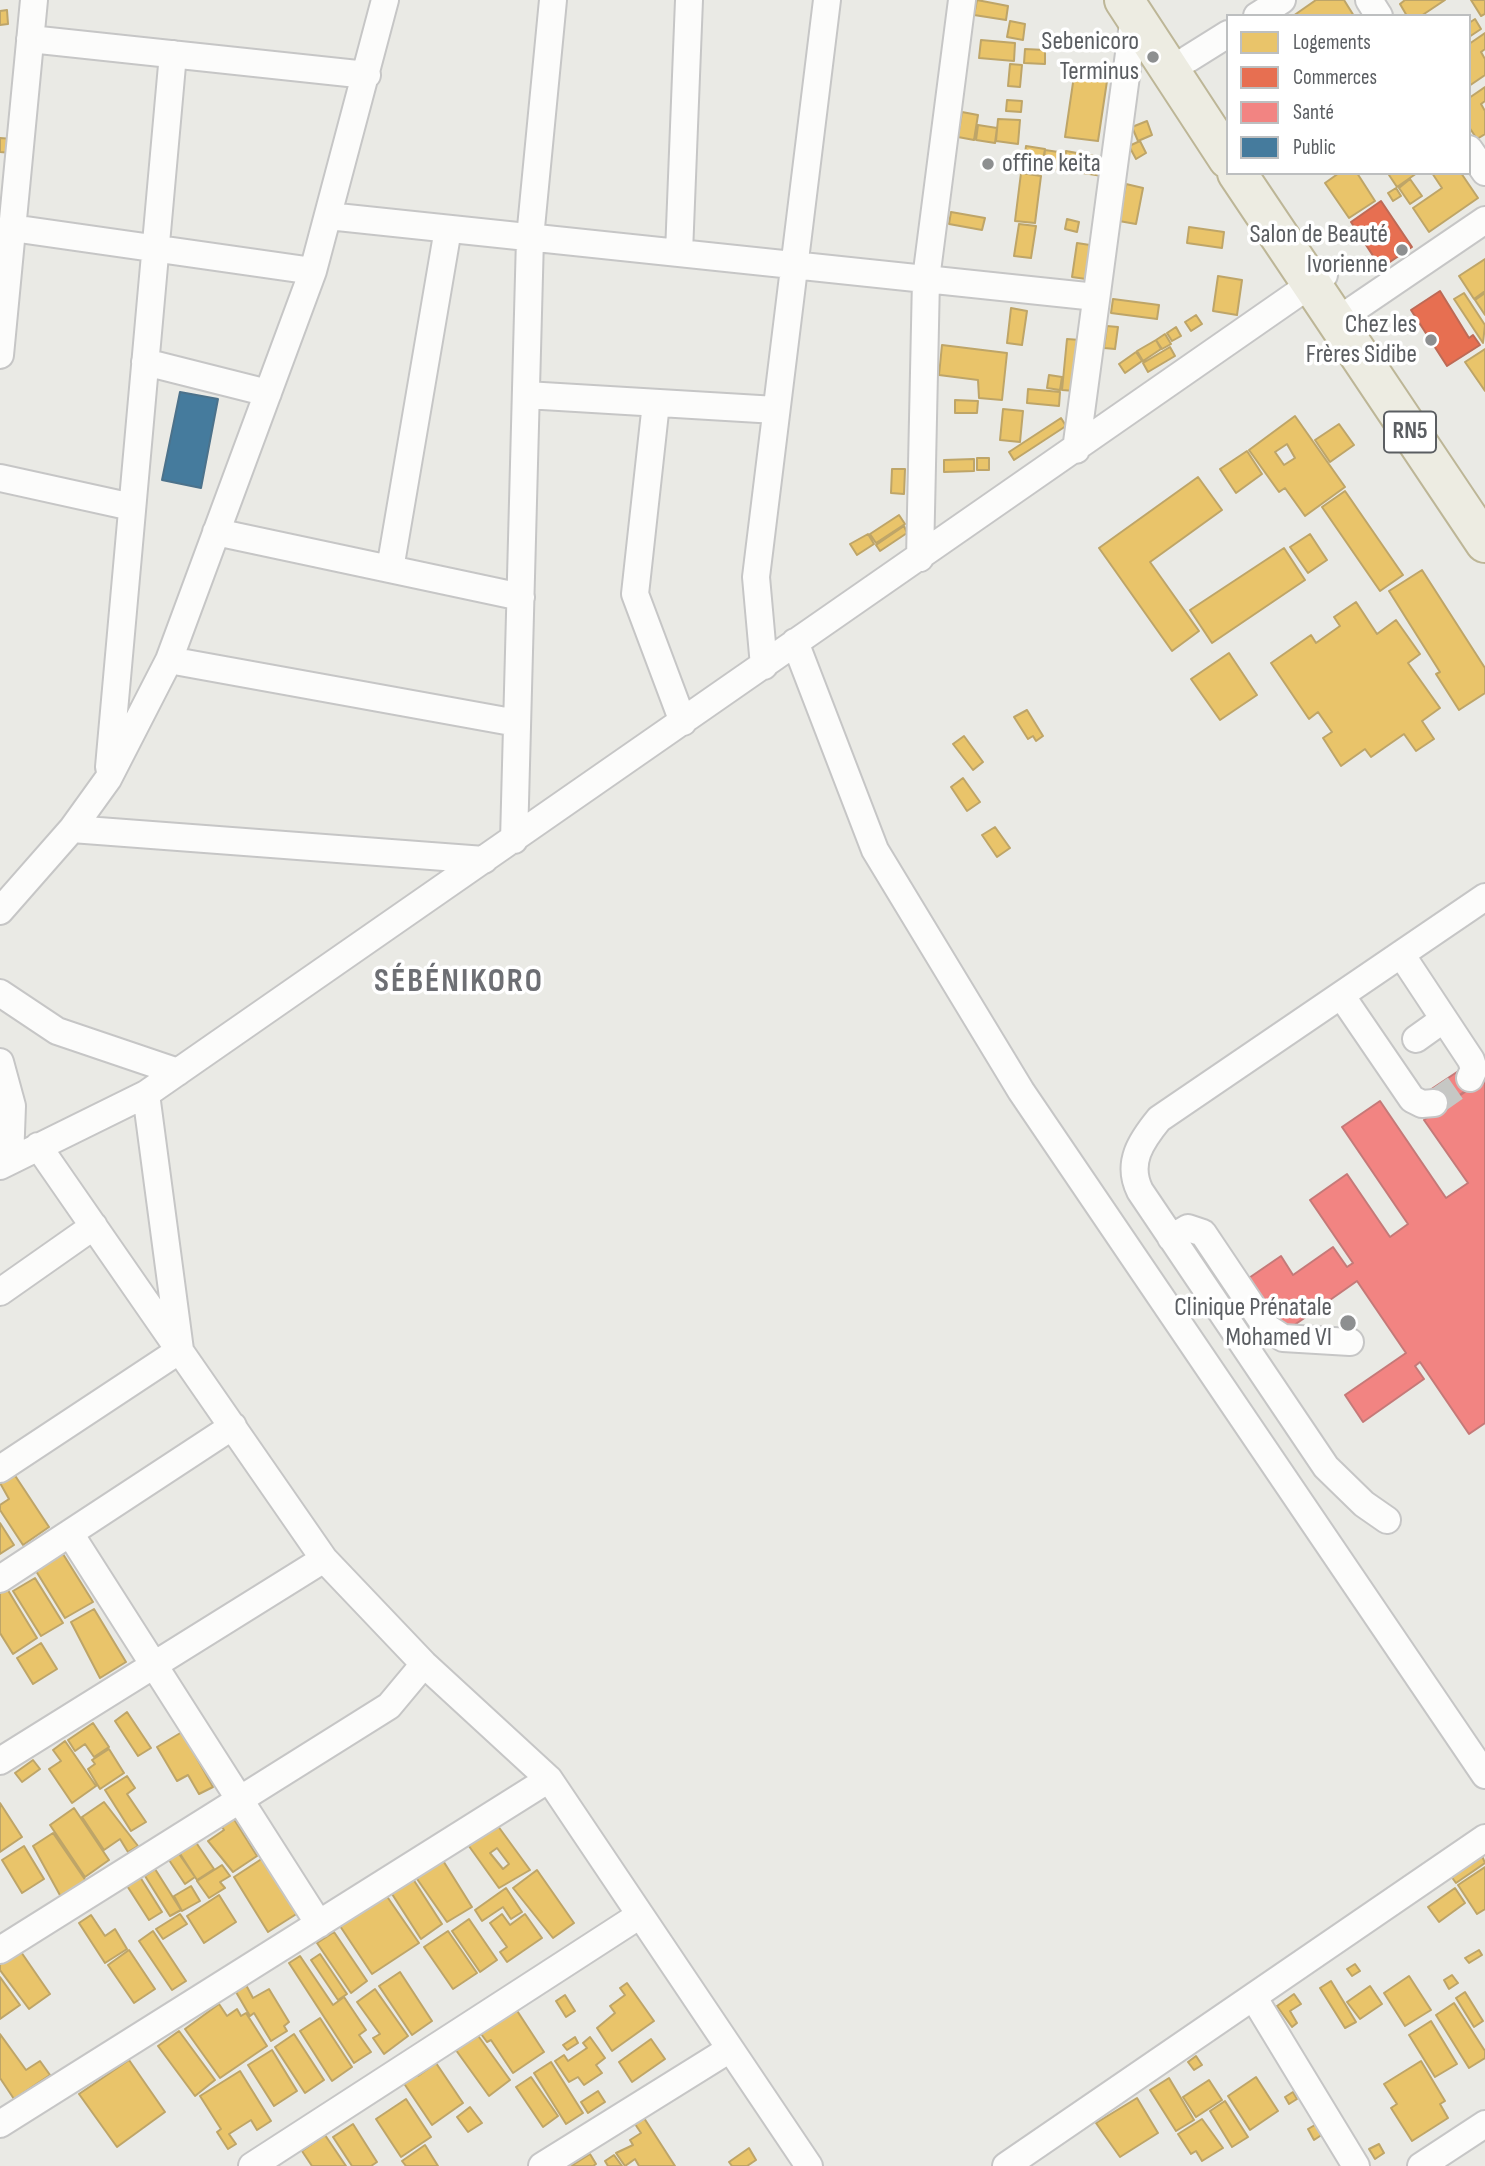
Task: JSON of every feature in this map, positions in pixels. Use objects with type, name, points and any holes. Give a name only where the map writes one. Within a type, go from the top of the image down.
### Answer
[{"type":"highway","points":[[1136,5],[1188,59],[1226,118]]},
{"type":"highway","points":[[1136,5],[1226,156]]},
{"type":"highway","name":"RN5","points":[[1239,175],[1319,279]]},
{"type":"highway","name":"RN5","points":[[1263,175],[1319,279],[1485,543]]},
{"type":"highway","name":"RN5","points":[[1343,316],[1485,506]]},
{"type":"street","points":[[0,355],[34,0]]},
{"type":"street","points":[[0,911],[72,829],[108,779],[169,660],[313,271],[385,0]]},
{"type":"street","points":[[514,840],[530,237],[553,0]]},
{"type":"street","points":[[679,253],[689,0]]},
{"type":"street","points":[[764,666],[756,577],[827,0]]},
{"type":"street","points":[[920,558],[926,279],[962,0]]},
{"type":"street","points":[[1260,14],[1282,0]]},
{"type":"street","points":[[1076,450],[1136,5]]},
{"type":"street","points":[[1188,59],[1226,35]]},
{"type":"street","points":[[30,38],[367,75]]},
{"type":"street","points":[[108,779],[173,54]]},
{"type":"street","points":[[1471,152],[1485,172]]},
{"type":"street","points":[[328,216],[1096,297]]},
{"type":"street","points":[[1343,316],[1485,220]]},
{"type":"street","points":[[12,228],[313,271]]},
{"type":"street","points":[[390,569],[448,229]]},
{"type":"street","points":[[5,1163],[146,1094],[1319,279]]},
{"type":"street","points":[[145,362],[268,393]]},
{"type":"street","points":[[526,395],[776,410]]},
{"type":"street","points":[[656,403],[635,594],[683,722]]},
{"type":"street","points":[[0,478],[132,507]]},
{"type":"street","points":[[216,532],[521,597]]},
{"type":"street","points":[[795,642],[874,850],[1021,1091],[1485,1775]]},
{"type":"street","points":[[169,660],[517,723]]},
{"type":"street","points":[[72,829],[484,860]]},
{"type":"street","points":[[1387,1520],[1364,1504],[1326,1467],[1133,1178],[1133,1162],[1146,1135],[1158,1119],[1485,897]]},
{"type":"street","points":[[1401,954],[1471,1059],[1474,1069],[1470,1078]]},
{"type":"street","points":[[0,993],[57,1031],[177,1072]]},
{"type":"street","points":[[1341,995],[1412,1099],[1422,1104],[1434,1103]]},
{"type":"street","points":[[1416,1039],[1444,1019]]},
{"type":"street","points":[[0,1062],[12,1106],[5,1163]]},
{"type":"street","points":[[146,1094],[180,1350]]},
{"type":"street","points":[[38,1146],[324,1559],[424,1664],[549,1779],[808,2166]]},
{"type":"street","points":[[0,1292],[94,1226]]},
{"type":"street","points":[[1171,1238],[1188,1228],[1203,1233],[1266,1327],[1274,1334],[1283,1338],[1350,1342]]},
{"type":"street","points":[[0,1469],[180,1350]]},
{"type":"street","points":[[0,1579],[71,1535],[233,1426]]},
{"type":"street","points":[[71,1535],[319,1924]]},
{"type":"street","points":[[0,1761],[324,1559]]},
{"type":"street","points":[[0,1950],[389,1706],[424,1664]]},
{"type":"street","points":[[0,2124],[549,1779]]},
{"type":"street","points":[[1006,2166],[1485,1838]]},
{"type":"street","points":[[252,2166],[640,1915]]},
{"type":"street","points":[[1254,1998],[1356,2166]]},
{"type":"street","points":[[542,2166],[730,2049]]},
{"type":"street","points":[[1421,2166],[1485,2124]]},
{"type":"building: Logements","points":[[977,0],[1008,6],[1006,20],[974,15]]},
{"type":"building: Logements","points":[[1316,0],[1344,0],[1353,14],[1296,14]]},
{"type":"building: Logements","points":[[1405,0],[1445,0],[1424,14],[1406,14],[1400,4]]},
{"type":"building: Logements","points":[[1471,0],[1485,0],[1485,14],[1481,16]]},
{"type":"building: Logements","points":[[7,10],[8,24],[0,25],[0,11]]},
{"type":"building: Logements","points":[[1475,19],[1481,29],[1471,36],[1471,22]]},
{"type":"building: Logements","points":[[1010,21],[1025,24],[1023,40],[1007,37]]},
{"type":"building: Logements","points":[[1485,33],[1485,49],[1481,52],[1485,59],[1485,75],[1471,85],[1471,43]]},
{"type":"building: Logements","points":[[981,40],[1015,43],[1014,61],[979,58]]},
{"type":"building: Logements","points":[[1025,49],[1045,50],[1045,64],[1024,63]]},
{"type":"building: Logements","points":[[1010,64],[1022,65],[1020,87],[1008,86]]},
{"type":"building: Logements","points":[[1074,76],[1107,81],[1098,141],[1065,137]]},
{"type":"building: Logements","points":[[1485,87],[1485,101],[1481,104],[1485,111],[1485,134],[1477,139],[1471,130],[1471,97]]},
{"type":"building: Logements","points":[[1007,100],[1022,101],[1021,112],[1006,111]]},
{"type":"building: Logements","points":[[962,112],[978,115],[974,140],[958,137]]},
{"type":"building: Logements","points":[[998,119],[1020,120],[1018,144],[996,141]]},
{"type":"building: Logements","points":[[1147,121],[1152,135],[1138,141],[1132,127]]},
{"type":"building: Logements","points":[[978,125],[997,128],[995,143],[976,140]]},
{"type":"building: Logements","points":[[0,138],[13,139],[12,153],[0,152]]},
{"type":"building: Logements","points":[[1140,141],[1146,153],[1136,159],[1129,146]]},
{"type":"building: Logements","points":[[1026,146],[1045,149],[1041,172],[1023,170]]},
{"type":"building: Logements","points":[[1045,150],[1065,153],[1062,170],[1043,168]]},
{"type":"building: Logements","points":[[1066,151],[1105,158],[1102,176],[1064,170]]},
{"type":"building: Logements","points":[[1021,173],[1041,176],[1035,223],[1015,221]]},
{"type":"building: Logements","points":[[1336,175],[1358,175],[1375,201],[1349,218],[1325,183]]},
{"type":"building: Logements","points":[[1389,175],[1414,175],[1397,187]]},
{"type":"building: Logements","points":[[1433,175],[1462,175],[1478,198],[1429,232],[1413,208],[1442,188]]},
{"type":"building: Logements","points":[[1410,179],[1422,196],[1410,204],[1399,188]]},
{"type":"building: Logements","points":[[1126,184],[1143,188],[1136,224],[1119,221]]},
{"type":"building: Logements","points":[[1396,188],[1401,196],[1393,201],[1388,193]]},
{"type":"building: Logements","points":[[951,212],[985,218],[982,230],[949,224]]},
{"type":"building: Logements","points":[[1067,219],[1079,222],[1077,232],[1065,229]]},
{"type":"building: Logements","points":[[1019,224],[1036,226],[1031,258],[1014,256]]},
{"type":"building: Logements","points":[[1189,227],[1224,232],[1222,248],[1187,243]]},
{"type":"building: Logements","points":[[1077,243],[1090,245],[1086,279],[1072,277]]},
{"type":"building: Logements","points":[[1485,259],[1485,291],[1474,299],[1459,276]]},
{"type":"building: Logements","points":[[1218,276],[1242,280],[1237,315],[1213,311]]},
{"type":"building: Logements","points":[[1464,293],[1485,325],[1483,343],[1454,299]]},
{"type":"building: Logements","points":[[1485,293],[1485,315],[1475,300]]},
{"type":"building: Logements","points":[[1113,299],[1159,305],[1157,319],[1111,313]]},
{"type":"building: Logements","points":[[1011,308],[1027,311],[1022,345],[1007,343]]},
{"type":"building: Logements","points":[[1196,315],[1202,324],[1191,331],[1185,322]]},
{"type":"building: Logements","points":[[1107,326],[1118,327],[1115,349],[1104,348]]},
{"type":"building: Logements","points":[[1176,327],[1181,336],[1172,341],[1167,333]]},
{"type":"building: Logements","points":[[1165,334],[1171,344],[1162,349],[1156,340]]},
{"type":"building: Logements","points":[[1067,339],[1080,340],[1075,391],[1062,390]]},
{"type":"building: Logements","points":[[1156,340],[1161,349],[1143,361],[1137,351]]},
{"type":"building: Logements","points":[[942,345],[1007,353],[1002,400],[979,398],[978,380],[939,375]]},
{"type":"building: Logements","points":[[1170,347],[1175,356],[1148,372],[1143,363]]},
{"type":"building: Logements","points":[[1485,349],[1485,391],[1465,362]]},
{"type":"building: Logements","points":[[1136,352],[1142,361],[1125,373],[1119,364]]},
{"type":"building: Logements","points":[[1049,375],[1062,377],[1060,390],[1047,388]]},
{"type":"building: Logements","points":[[1028,389],[1060,392],[1059,406],[1027,403]]},
{"type":"building: Logements","points":[[955,400],[978,401],[977,413],[955,413]]},
{"type":"building: Logements","points":[[1003,409],[1023,411],[1020,442],[1000,440]]},
{"type":"building: Logements","points":[[1295,416],[1345,487],[1305,516],[1285,488],[1279,492],[1249,450]],"holes":[[[1287,444],[1295,458],[1284,465],[1275,452]]]},
{"type":"building: Logements","points":[[1061,418],[1066,426],[1014,460],[1009,452]]},
{"type":"building: Logements","points":[[1339,424],[1354,445],[1330,462],[1315,440]]},
{"type":"building: Logements","points":[[1247,451],[1262,474],[1236,493],[1220,469]]},
{"type":"building: Logements","points":[[977,458],[989,458],[989,470],[977,470]]},
{"type":"building: Logements","points":[[974,459],[974,471],[944,472],[944,460]]},
{"type":"building: Logements","points":[[892,469],[905,469],[904,494],[891,493]]},
{"type":"building: Logements","points":[[1198,477],[1222,510],[1150,562],[1199,631],[1172,651],[1099,548]]},
{"type":"building: Logements","points":[[1345,491],[1403,575],[1380,591],[1322,507]]},
{"type":"building: Logements","points":[[899,515],[905,524],[876,543],[870,534]]},
{"type":"building: Logements","points":[[904,526],[907,533],[880,551],[876,545]]},
{"type":"building: Logements","points":[[868,534],[874,544],[857,555],[850,544]]},
{"type":"building: Logements","points":[[1310,534],[1327,560],[1308,573],[1290,547]]},
{"type":"building: Logements","points":[[1284,548],[1305,580],[1212,643],[1190,610]]},
{"type":"building: Logements","points":[[1422,570],[1485,668],[1485,693],[1459,710],[1436,674],[1440,672],[1389,591]]},
{"type":"building: Logements","points":[[1356,602],[1377,634],[1396,620],[1420,654],[1408,663],[1440,708],[1422,721],[1434,739],[1416,751],[1404,734],[1371,757],[1365,749],[1341,766],[1323,738],[1332,732],[1318,712],[1309,719],[1271,663],[1311,635],[1316,643],[1340,626],[1334,617]]},
{"type":"building: Logements","points":[[1229,653],[1257,695],[1220,720],[1191,679]]},
{"type":"building: Logements","points":[[1027,710],[1043,736],[1036,741],[1033,736],[1028,739],[1014,717]]},
{"type":"building: Logements","points":[[964,736],[983,762],[973,770],[953,744]]},
{"type":"building: Logements","points":[[963,778],[980,802],[967,811],[951,787]]},
{"type":"building: Logements","points":[[995,827],[1010,848],[997,857],[982,835]]},
{"type":"building: Logements","points":[[14,1474],[49,1527],[23,1545],[0,1510],[0,1505],[9,1499],[0,1483]]},
{"type":"building: Logements","points":[[0,1523],[14,1545],[0,1554]]},
{"type":"building: Logements","points":[[63,1554],[93,1602],[65,1618],[36,1571]]},
{"type":"building: Logements","points":[[35,1578],[63,1623],[41,1636],[13,1591]]},
{"type":"building: Logements","points":[[6,1587],[37,1638],[13,1654],[0,1633],[0,1591]]},
{"type":"building: Logements","points":[[94,1609],[126,1662],[100,1678],[71,1622]]},
{"type":"building: Logements","points":[[41,1643],[57,1669],[33,1684],[17,1658]]},
{"type":"building: Logements","points":[[127,1712],[151,1748],[138,1756],[115,1721]]},
{"type":"building: Logements","points":[[93,1723],[109,1747],[94,1757],[85,1744],[75,1751],[68,1740]]},
{"type":"building: Logements","points":[[182,1732],[213,1787],[199,1794],[188,1775],[177,1781],[157,1747]]},
{"type":"building: Logements","points":[[65,1741],[96,1786],[72,1803],[49,1769],[61,1761],[53,1750]]},
{"type":"building: Logements","points":[[109,1749],[124,1773],[100,1789],[88,1769],[95,1764],[92,1760]]},
{"type":"building: Logements","points":[[33,1760],[40,1769],[22,1782],[15,1773]]},
{"type":"building: Logements","points":[[127,1776],[135,1788],[127,1794],[146,1822],[131,1831],[105,1790]]},
{"type":"building: Logements","points":[[104,1802],[138,1846],[128,1852],[120,1839],[104,1850],[82,1817]]},
{"type":"building: Logements","points":[[0,1803],[22,1837],[0,1852]]},
{"type":"building: Logements","points":[[74,1808],[109,1860],[85,1877],[50,1825]]},
{"type":"building: Logements","points":[[227,1808],[257,1856],[233,1872],[208,1841],[224,1830],[215,1816]]},
{"type":"building: Logements","points":[[495,1822],[530,1870],[499,1888],[466,1842]],"holes":[[[497,1848],[509,1864],[503,1869],[490,1853]]]},
{"type":"building: Logements","points":[[53,1833],[86,1881],[61,1897],[33,1846]]},
{"type":"building: Logements","points":[[193,1838],[214,1869],[197,1880],[177,1849]]},
{"type":"building: Logements","points":[[24,1846],[44,1879],[22,1893],[2,1860]]},
{"type":"building: Logements","points":[[177,1851],[195,1877],[185,1884],[167,1857]]},
{"type":"building: Logements","points":[[1480,1851],[1485,1863],[1456,1883],[1448,1872]]},
{"type":"building: Logements","points":[[263,1858],[298,1913],[268,1932],[234,1877]]},
{"type":"building: Logements","points":[[442,1859],[472,1907],[447,1922],[415,1876]]},
{"type":"building: Logements","points":[[222,1865],[230,1876],[220,1882],[225,1888],[209,1898],[197,1881]]},
{"type":"building: Logements","points":[[1485,1867],[1485,1909],[1477,1914],[1458,1885]]},
{"type":"building: Logements","points":[[135,1869],[162,1912],[149,1920],[122,1878]]},
{"type":"building: Logements","points":[[155,1869],[181,1910],[170,1916],[145,1876]]},
{"type":"building: Logements","points":[[537,1870],[574,1923],[553,1938],[513,1888]]},
{"type":"building: Logements","points":[[413,1879],[442,1924],[421,1939],[392,1894]]},
{"type":"building: Logements","points":[[191,1886],[200,1901],[182,1911],[174,1896]]},
{"type":"building: Logements","points":[[506,1888],[522,1912],[511,1919],[503,1907],[482,1921],[475,1910]]},
{"type":"building: Logements","points":[[1455,1888],[1465,1903],[1439,1922],[1428,1907]]},
{"type":"building: Logements","points":[[219,1895],[236,1922],[204,1943],[187,1916]]},
{"type":"building: Logements","points":[[386,1895],[419,1943],[372,1974],[340,1926]]},
{"type":"building: Logements","points":[[180,1914],[187,1924],[163,1939],[156,1929]]},
{"type":"building: Logements","points":[[502,1914],[510,1925],[525,1914],[542,1938],[507,1962],[500,1952],[507,1947],[490,1923]]},
{"type":"building: Logements","points":[[91,1915],[105,1936],[115,1929],[127,1949],[105,1963],[79,1923]]},
{"type":"building: Logements","points":[[469,1919],[497,1960],[480,1972],[452,1931]]},
{"type":"building: Logements","points":[[153,1931],[186,1981],[172,1990],[139,1941]]},
{"type":"building: Logements","points":[[448,1931],[477,1973],[453,1989],[424,1947]]},
{"type":"building: Logements","points":[[334,1932],[367,1981],[351,1993],[317,1943]]},
{"type":"building: Logements","points":[[19,1949],[50,1994],[29,2009],[0,1970],[0,1963]]},
{"type":"building: Logements","points":[[129,1950],[155,1989],[134,2003],[108,1965]]},
{"type":"building: Logements","points":[[1479,1950],[1482,1955],[1469,1963],[1465,1958]]},
{"type":"building: Logements","points":[[320,1954],[347,1994],[338,2000],[311,1960]]},
{"type":"building: Logements","points":[[300,1956],[333,2005],[344,1997],[366,2030],[359,2035],[371,2052],[354,2063],[289,1963]]},
{"type":"building: Logements","points":[[1355,1964],[1360,1971],[1352,1976],[1347,1969]]},
{"type":"building: Logements","points":[[400,1972],[432,2021],[412,2035],[379,1986]]},
{"type":"building: Logements","points":[[1452,1975],[1458,1983],[1449,1989],[1444,1980]]},
{"type":"building: Logements","points":[[1409,1976],[1431,2010],[1405,2026],[1384,1993]]},
{"type":"building: Logements","points":[[0,1977],[20,2005],[0,2019]]},
{"type":"building: Logements","points":[[1331,1981],[1356,2022],[1345,2028],[1320,1988]]},
{"type":"building: Logements","points":[[627,1983],[654,2021],[612,2051],[597,2028],[615,2013],[610,2006],[625,1995],[620,1988]]},
{"type":"building: Logements","points":[[246,1985],[253,1998],[269,1989],[289,2022],[284,2026],[287,2031],[271,2041],[254,2013],[250,2016],[236,1992]]},
{"type":"building: Logements","points":[[1370,1986],[1382,2004],[1360,2019],[1347,2002]]},
{"type":"building: Logements","points":[[375,1989],[408,2036],[384,2054],[373,2038],[380,2034],[357,2002]]},
{"type":"building: Logements","points":[[1465,1992],[1483,2021],[1474,2027],[1456,1998]]},
{"type":"building: Logements","points":[[1294,1994],[1301,2004],[1290,2011],[1297,2023],[1292,2027],[1277,2006]]},
{"type":"building: Logements","points":[[565,1995],[575,2011],[566,2017],[556,2001]]},
{"type":"building: Logements","points":[[512,2003],[544,2052],[513,2073],[491,2040],[487,2042],[476,2027]]},
{"type":"building: Logements","points":[[1454,2003],[1485,2051],[1485,2058],[1469,2068],[1436,2015]]},
{"type":"building: Logements","points":[[219,2004],[227,2016],[237,2009],[241,2016],[246,2013],[267,2046],[220,2078],[185,2029]]},
{"type":"building: Logements","points":[[320,2018],[352,2067],[332,2081],[300,2031]]},
{"type":"building: Logements","points":[[1431,2021],[1457,2064],[1435,2077],[1409,2035]]},
{"type":"building: Logements","points":[[474,2030],[510,2080],[489,2096],[453,2046]]},
{"type":"building: Logements","points":[[179,2031],[215,2080],[195,2096],[158,2046]]},
{"type":"building: Logements","points":[[0,2034],[26,2070],[40,2061],[50,2075],[14,2099],[0,2078]]},
{"type":"building: Logements","points":[[294,2034],[324,2080],[305,2093],[275,2047]]},
{"type":"building: Logements","points":[[575,2037],[578,2043],[567,2050],[563,2045]]},
{"type":"building: Logements","points":[[590,2037],[605,2058],[596,2065],[602,2073],[584,2085],[578,2077],[569,2082],[555,2061],[564,2055],[568,2061],[587,2048],[583,2043]]},
{"type":"building: Logements","points":[[651,2039],[665,2059],[632,2082],[619,2062]]},
{"type":"building: Logements","points":[[272,2050],[297,2091],[274,2106],[248,2065]]},
{"type":"building: Logements","points":[[1196,2056],[1202,2065],[1194,2070],[1188,2062]]},
{"type":"building: Logements","points":[[129,2060],[165,2112],[117,2147],[79,2094]]},
{"type":"building: Logements","points":[[1421,2061],[1445,2101],[1440,2104],[1448,2118],[1412,2141],[1391,2108],[1397,2104],[1384,2084]]},
{"type":"building: Logements","points":[[551,2062],[583,2113],[566,2124],[534,2073]]},
{"type":"building: Logements","points":[[436,2063],[463,2103],[432,2125],[401,2079],[414,2070],[418,2076]]},
{"type":"building: Logements","points":[[240,2071],[271,2121],[257,2130],[251,2120],[229,2134],[236,2144],[228,2149],[217,2132],[221,2129],[200,2096]]},
{"type":"building: Logements","points":[[531,2077],[558,2116],[543,2127],[516,2087]]},
{"type":"building: Logements","points":[[1256,2077],[1278,2111],[1250,2130],[1228,2096]]},
{"type":"building: Logements","points":[[1169,2078],[1194,2120],[1176,2131],[1150,2090]]},
{"type":"building: Logements","points":[[1209,2080],[1222,2100],[1196,2117],[1183,2097]]},
{"type":"building: Logements","points":[[598,2091],[605,2102],[588,2113],[581,2102]]},
{"type":"building: Logements","points":[[1293,2092],[1297,2099],[1289,2104],[1285,2097]]},
{"type":"building: Logements","points":[[1137,2098],[1158,2133],[1120,2157],[1096,2123]]},
{"type":"building: Logements","points":[[406,2099],[431,2137],[401,2157],[376,2119]]},
{"type":"building: Logements","points":[[1225,2101],[1248,2137],[1232,2147],[1210,2111]]},
{"type":"building: Logements","points":[[470,2107],[482,2123],[468,2132],[457,2117]]},
{"type":"building: Logements","points":[[644,2118],[675,2166],[639,2166],[635,2159],[625,2166],[616,2153],[633,2145],[630,2140],[641,2133],[635,2124]]},
{"type":"building: Logements","points":[[1202,2119],[1223,2148],[1202,2161],[1196,2151],[1191,2154],[1178,2134]]},
{"type":"building: Logements","points":[[1320,2122],[1326,2132],[1314,2140],[1308,2129]]},
{"type":"building: Logements","points":[[353,2124],[377,2162],[371,2166],[352,2166],[333,2137]]},
{"type":"building: Logements","points":[[325,2135],[346,2166],[312,2166],[302,2151]]},
{"type":"building: Logements","points":[[1379,2144],[1384,2153],[1375,2159],[1369,2149]]},
{"type":"building: Logements","points":[[425,2145],[438,2166],[406,2166],[402,2161]]},
{"type":"building: Logements","points":[[749,2148],[756,2160],[747,2166],[732,2166],[729,2162]]},
{"type":"building: Logements","points":[[590,2154],[596,2164],[593,2166],[571,2166]]},
{"type":"building: Logements","points":[[614,2155],[622,2166],[608,2166],[605,2161]]},
{"type":"building: Commerces","points":[[1381,201],[1412,247],[1381,268],[1351,222]]},
{"type":"building: Commerces","points":[[1440,291],[1469,338],[1473,335],[1480,345],[1447,366],[1411,310]]},
{"type":"building: Santé","points":[[1463,1068],[1475,1085],[1439,1110],[1427,1092]]},
{"type":"building: Santé","points":[[1485,1077],[1485,1423],[1469,1434],[1420,1362],[1415,1366],[1424,1379],[1363,1422],[1345,1395],[1406,1353],[1357,1281],[1283,1333],[1246,1280],[1281,1256],[1293,1275],[1333,1247],[1347,1267],[1353,1263],[1310,1200],[1347,1174],[1390,1237],[1408,1224],[1342,1127],[1380,1101],[1446,1198],[1468,1183],[1424,1120]]},
{"type":"building: Public","points":[[180,392],[218,399],[201,488],[162,480]]},
{"type":"tunnel","points":[[1434,1103],[1470,1078]]},
{"type":"place","name":"Sebenicoro Terminus","points":[[1153,57]]},
{"type":"place","name":"offine keita","points":[[988,164]]},
{"type":"place","name":"Salon de Beauté Ivorienne","points":[[1402,250]]},
{"type":"place","name":"Chez les Frères Sidibe","points":[[1431,340]]},
{"type":"place","name":"Clinique Prénatale Mohamed VI","points":[[1348,1323]]},
{"type":"district","name":"SÉBÉNIKORO","points":[[459,983]]}]
